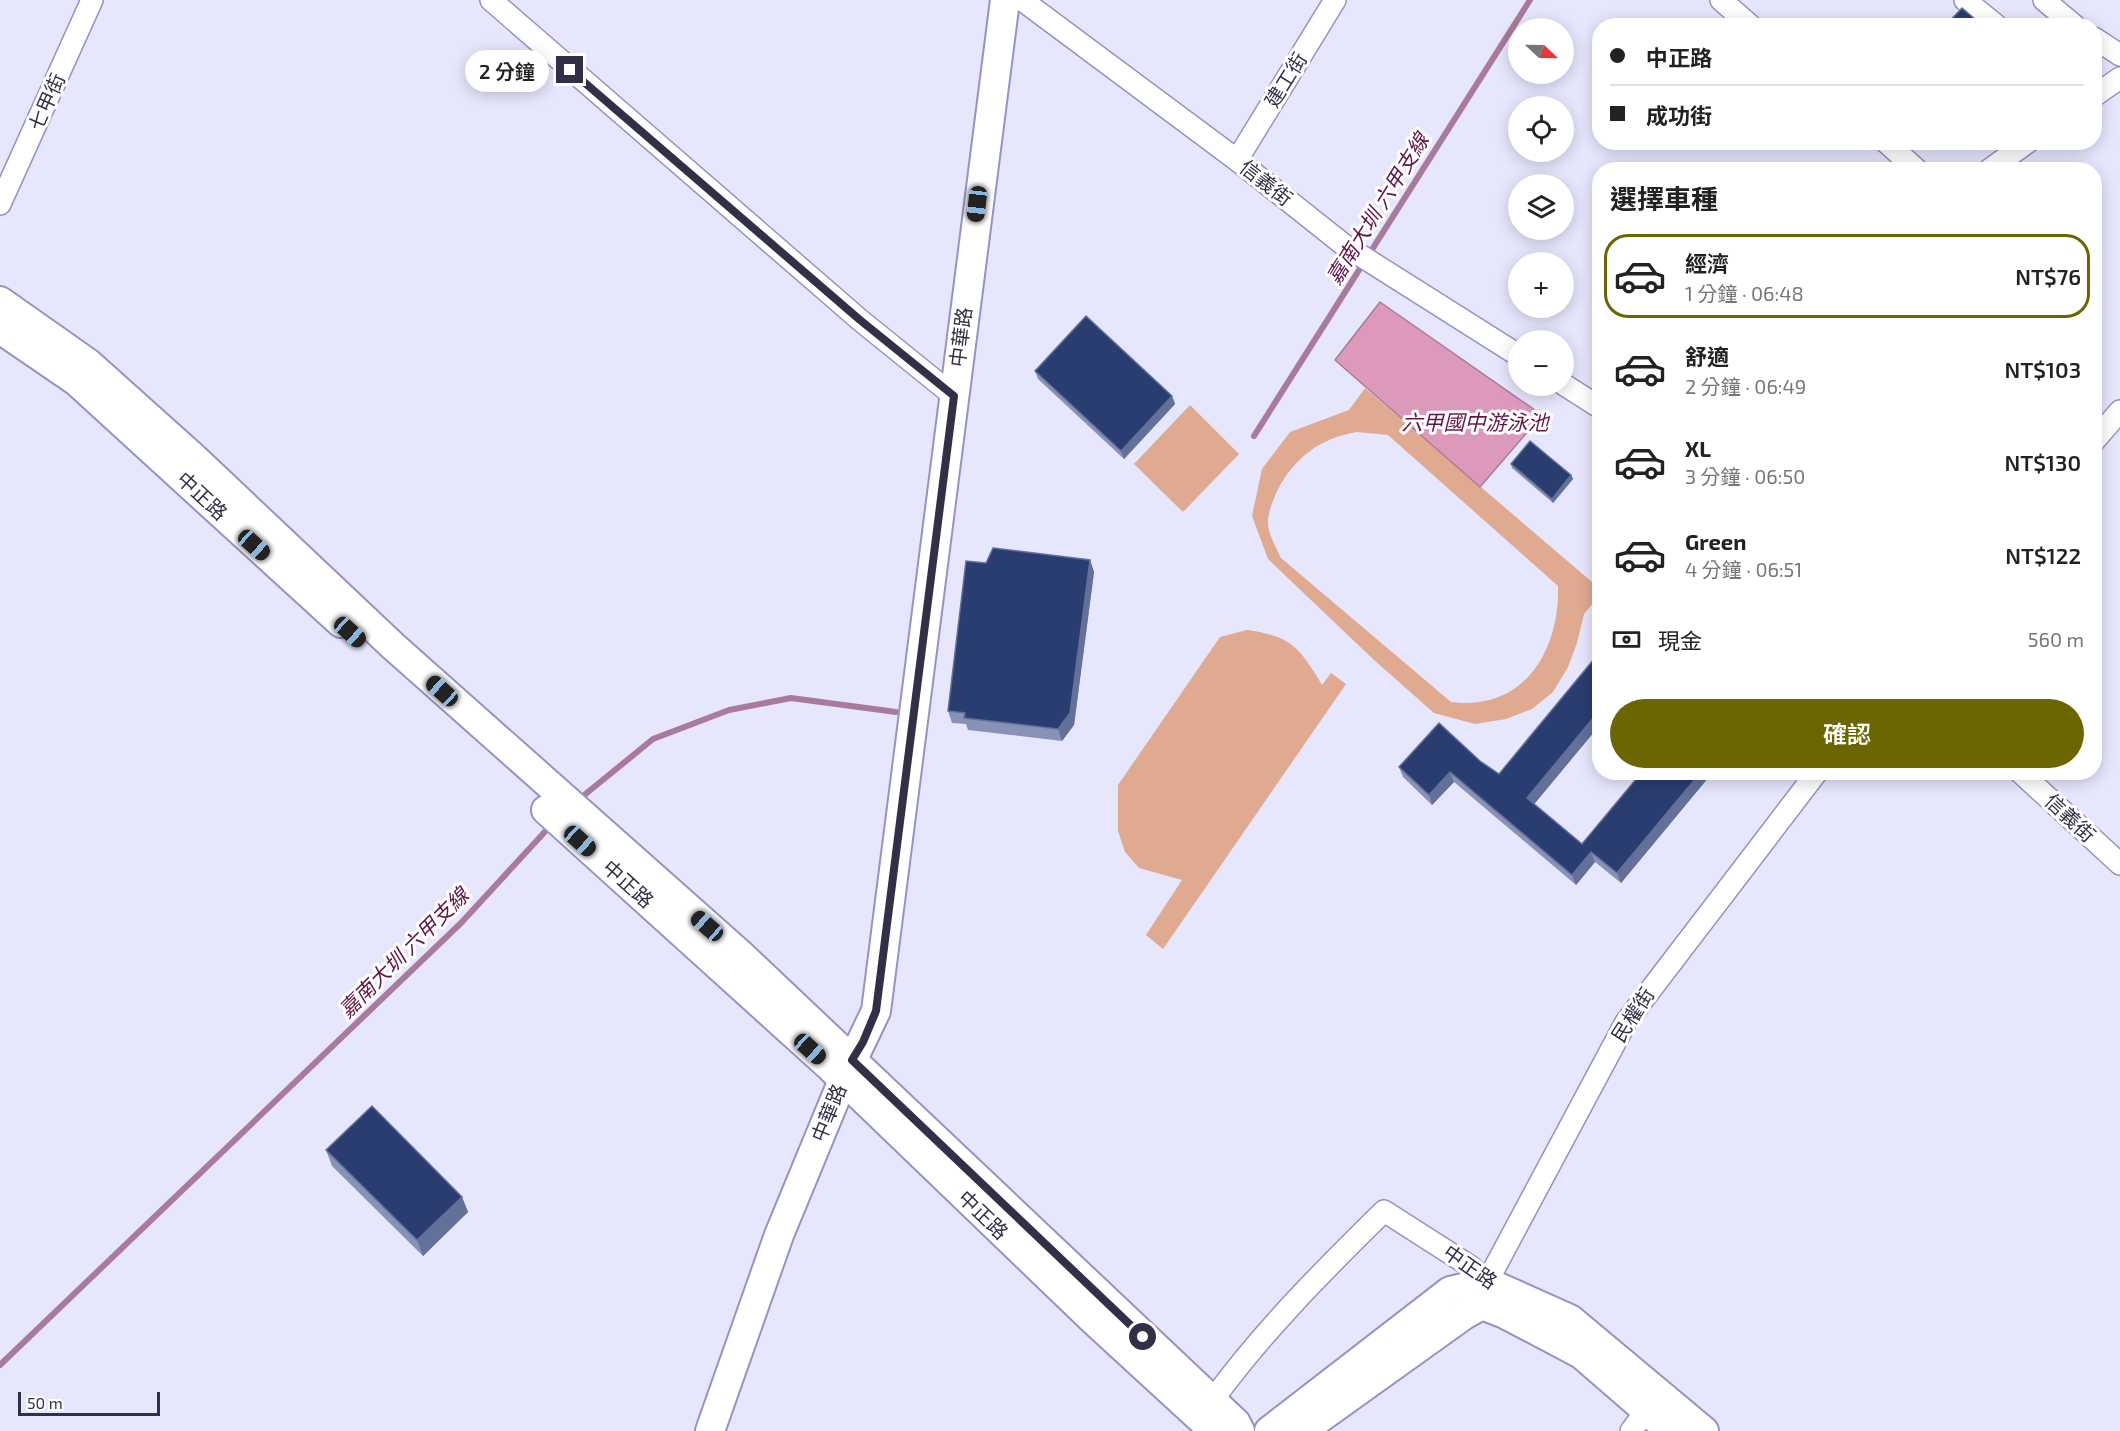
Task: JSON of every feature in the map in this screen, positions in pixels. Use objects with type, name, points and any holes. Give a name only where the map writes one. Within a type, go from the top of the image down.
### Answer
[{"type":"main road","name":"中華路","points":[[710,1431],[779,1235],[847,1070],[863,1042],[876,1011],[1005,0]]},
{"type":"main road","name":"中正路","points":[[0,302],[88,363],[202,466],[393,646],[740,954],[847,1070],[1093,1320],[1214,1431]]},
{"type":"main road","name":"中正路","points":[[0,329],[76,381],[847,1070],[1236,1423],[1240,1431]]},
{"type":"main road","points":[[1269,1431],[1450,1291],[1485,1294]]},
{"type":"main road","name":"中正路","points":[[1485,1294],[1505,1314],[1581,1354],[1638,1421],[1670,1431]]},
{"type":"main road","name":"中正路","points":[[1485,1294],[1570,1319],[1704,1431]]},
{"type":"main road","points":[[1302,1431],[1464,1315],[1485,1294]]},
{"type":"street","name":"七甲街","points":[[0,204],[92,0]]},
{"type":"street","points":[[491,0],[860,320],[954,396]]},
{"type":"street","name":"信義街","points":[[1022,0],[1237,160],[1344,244],[1508,349]]},
{"type":"street","name":"建工街","points":[[1237,160],[1335,0]]},
{"type":"street","points":[[1721,0],[1742,18]]},
{"type":"street","points":[[1965,0],[1987,18]]},
{"type":"street","points":[[2044,0],[2065,18]]},
{"type":"street","points":[[2102,43],[2120,55]]},
{"type":"street","points":[[2102,90],[2120,78]]},
{"type":"street","points":[[1895,150],[1908,162]]},
{"type":"street","points":[[2000,162],[2017,150]]},
{"type":"street","points":[[1574,391],[1592,403]]},
{"type":"street","points":[[2102,432],[2120,411]]},
{"type":"street","name":"民權街","points":[[1485,1294],[1626,1022],[1811,780]]},
{"type":"street","name":"信義街","points":[[2029,780],[2120,864]]},
{"type":"street","name":"中正路","points":[[1212,1401],[1260,1338],[1384,1210],[1470,1266],[1485,1294]]},
{"type":"shaded area","points":[[1365,388],[1592,582],[1592,604],[1584,614],[1568,667],[1553,692],[1532,709],[1506,719],[1475,724],[1434,713],[1374,660],[1268,559],[1252,516],[1262,469],[1290,432],[1349,410]],"holes":[[[1357,432],[1388,435],[1558,586],[1557,610],[1552,633],[1544,654],[1532,672],[1517,687],[1498,697],[1476,703],[1451,702],[1281,558],[1269,532],[1271,506],[1277,491],[1291,469],[1310,451],[1331,439]]]},
{"type":"shaded area","points":[[1190,405],[1239,454],[1183,512],[1134,464]]},
{"type":"shaded area","points":[[1247,630],[1274,636],[1293,646],[1322,685],[1331,673],[1346,684],[1163,949],[1146,935],[1182,880],[1139,868],[1125,852],[1118,831],[1118,785],[1220,637]]},
{"type":"water","name":"六甲國中游泳池","points":[[1380,302],[1508,391],[1508,396],[1515,396],[1542,415],[1480,487],[1335,360]]},
{"type":"building","points":[[1962,8],[1974,18],[1953,18]]},
{"type":"building","points":[[1086,316],[1172,396],[1121,451],[1035,371]]},
{"type":"building","points":[[1530,441],[1571,475],[1552,499],[1511,464]]},
{"type":"building","points":[[993,548],[1090,560],[1070,713],[1058,729],[964,718],[965,713],[948,711],[966,561],[986,563]]},
{"type":"building","points":[[1592,661],[1592,719],[1527,798],[1582,844],[1635,780],[1694,780],[1617,873],[1591,852],[1572,875],[1450,772],[1429,795],[1399,767],[1439,723],[1480,761],[1499,774]]},
{"type":"building","points":[[372,1106],[462,1197],[417,1240],[326,1150]]},
{"type":"waterway","name":"嘉南大圳 六甲支線","points":[[1254,436],[1530,0]]},
{"type":"waterway","name":"嘉南大圳 六甲支線","points":[[577,801],[653,739],[729,710],[791,698],[896,712]]},
{"type":"waterway","name":"嘉南大圳 六甲支線","points":[[0,1365],[461,923],[552,824]]},
{"type":"route","points":[[570,70],[685,170],[730,205],[860,320],[954,396],[876,1011],[863,1042],[852,1060],[1143,1337]]}]
